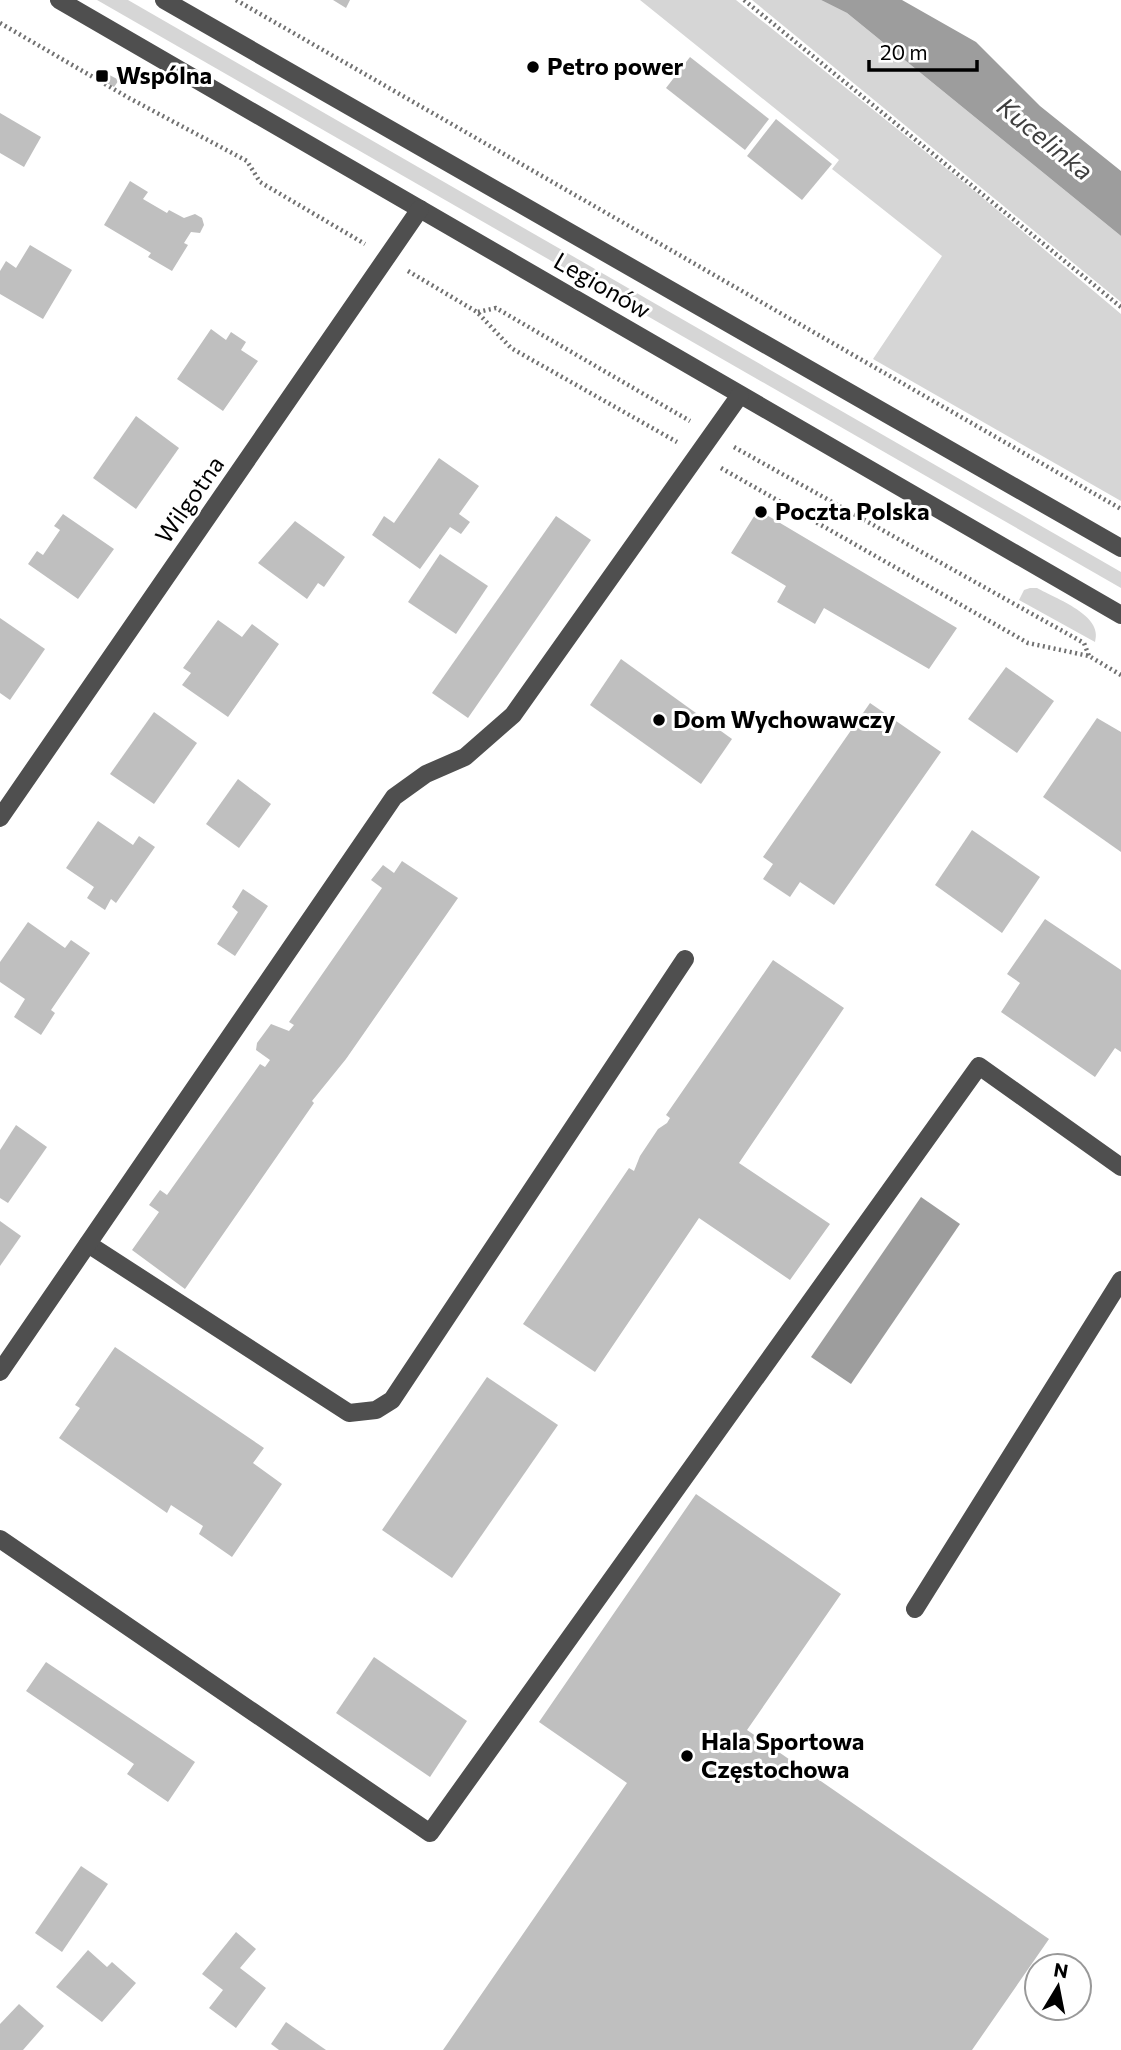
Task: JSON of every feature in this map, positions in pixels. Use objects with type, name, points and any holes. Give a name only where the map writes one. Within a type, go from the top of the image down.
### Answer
[{"type":"street","name":"Legionów","points":[[59,0],[1121,615]]},
{"type":"street","name":"Legionów","points":[[164,0],[1121,548]]},
{"type":"street","name":"Wilgotna","points":[[0,818],[420,209]]},
{"type":"street","points":[[0,1372],[394,797],[426,774],[464,757],[513,715],[740,395]]},
{"type":"street","points":[[88,1244],[349,1413],[376,1410],[392,1400],[685,959]]},
{"type":"street","points":[[0,1539],[430,1833],[979,1066],[1121,1167]]},
{"type":"street","points":[[915,1609],[1121,1280]]},
{"type":"path","points":[[236,0],[1121,509]]},
{"type":"path","points":[[744,0],[1121,307]]},
{"type":"path","points":[[0,23],[129,98],[247,161],[260,182],[368,246]]},
{"type":"path","points":[[404,269],[477,313],[511,348],[1028,643],[1089,656],[1121,675]]},
{"type":"path","points":[[477,313],[496,308],[712,434],[1084,643],[1089,656]]},
{"type":"shaded area","points":[[97,0],[128,0],[1121,572],[1121,588]]},
{"type":"shaded area","points":[[640,0],[736,0],[977,193],[1121,314],[1121,501],[873,359],[942,256],[832,169],[839,160]]},
{"type":"shaded area","points":[[752,0],[821,0],[847,13],[1121,236],[1121,302]]},
{"type":"shaded area","points":[[1037,588],[1086,616],[1096,632],[1095,642],[1019,600],[1024,590]]},
{"type":"water","name":"Kucelinka","points":[[821,0],[902,0],[976,42],[1040,106],[1121,171],[1121,236],[847,13]]},
{"type":"water","points":[[921,1197],[960,1224],[851,1384],[811,1357]]},
{"type":"building","points":[[333,0],[350,0],[346,8]]},
{"type":"building","points":[[690,57],[769,119],[745,150],[666,88]]},
{"type":"building","points":[[98,69],[119,80],[114,87],[94,76]]},
{"type":"building","points":[[0,113],[41,137],[24,167],[0,153]]},
{"type":"building","points":[[776,119],[832,164],[802,200],[747,156]]},
{"type":"building","points":[[130,181],[148,192],[143,199],[167,213],[169,210],[184,218],[195,214],[202,218],[204,225],[200,233],[191,232],[184,243],[188,245],[172,271],[148,257],[151,253],[104,225]]},
{"type":"building","points":[[30,245],[72,270],[43,319],[0,294],[0,271],[6,261],[16,268]]},
{"type":"building","points":[[211,329],[226,340],[231,332],[246,342],[241,350],[258,361],[223,411],[177,379]]},
{"type":"building","points":[[136,416],[179,448],[136,509],[93,478]]},
{"type":"building","points":[[439,458],[479,486],[459,514],[470,522],[461,534],[450,527],[420,569],[372,535],[384,516],[394,523]]},
{"type":"building","points":[[758,510],[957,628],[929,669],[824,608],[815,624],[777,602],[786,586],[731,553]]},
{"type":"building","points":[[63,514],[114,549],[78,599],[28,564],[37,551],[43,555],[60,530],[54,526]]},
{"type":"building","points":[[556,516],[591,540],[468,718],[432,693]]},
{"type":"building","points":[[295,521],[345,557],[324,587],[318,583],[307,599],[258,563]]},
{"type":"building","points":[[440,554],[488,586],[456,634],[408,602]]},
{"type":"building","points":[[0,618],[45,649],[10,700],[0,693]]},
{"type":"building","points":[[218,620],[242,637],[252,624],[279,644],[228,717],[182,685],[191,673],[183,668]]},
{"type":"building","name":"Dom Wychowawczy","points":[[621,659],[732,739],[701,784],[590,705]]},
{"type":"building","points":[[1006,667],[1054,701],[1017,753],[968,719]]},
{"type":"building","points":[[870,703],[941,752],[834,905],[800,882],[790,897],[763,879],[773,864],[763,857]]},
{"type":"building","points":[[154,712],[197,743],[154,804],[110,774]]},
{"type":"building","points":[[1097,718],[1121,732],[1121,852],[1043,797]]},
{"type":"building","points":[[238,779],[271,804],[239,848],[206,824]]},
{"type":"building","points":[[98,821],[133,845],[139,836],[155,847],[116,903],[111,899],[105,910],[87,898],[94,887],[66,868]]},
{"type":"building","points":[[972,830],[1040,877],[1002,933],[935,885]]},
{"type":"building","points":[[402,861],[458,898],[346,1059],[312,1101],[314,1103],[185,1289],[132,1250],[159,1212],[149,1205],[160,1190],[167,1195],[260,1064],[265,1067],[270,1060],[256,1050],[257,1043],[271,1024],[289,1031],[294,1025],[289,1022],[382,888],[371,880],[383,865],[394,873]]},
{"type":"building","points":[[243,889],[268,906],[235,956],[217,944],[238,912],[232,907]]},
{"type":"building","points":[[1045,919],[1121,970],[1121,1052],[1115,1048],[1095,1077],[1001,1012],[1020,983],[1007,974]]},
{"type":"building","points":[[28,922],[65,948],[71,940],[90,953],[51,1010],[55,1013],[41,1035],[14,1017],[25,999],[0,982],[0,962]]},
{"type":"building","points":[[773,960],[844,1008],[739,1163],[830,1224],[790,1280],[699,1218],[595,1372],[523,1324],[629,1168],[634,1171],[640,1156],[658,1129],[667,1123],[670,1118],[666,1115]]},
{"type":"building","points":[[16,1125],[47,1147],[8,1203],[0,1198],[0,1150]]},
{"type":"building","points":[[0,1221],[21,1236],[0,1266]]},
{"type":"building","points":[[115,1347],[264,1448],[253,1463],[282,1484],[232,1557],[199,1534],[203,1526],[171,1505],[167,1513],[59,1438],[80,1408],[75,1405]]},
{"type":"building","points":[[487,1377],[558,1425],[452,1578],[382,1530]]},
{"type":"building","name":"Hala Sportowa Częstochowa","points":[[696,1494],[841,1594],[747,1730],[1049,1939],[1040,1952],[1023,1952],[1023,1976],[972,2050],[443,2050],[627,1783],[539,1722]]},
{"type":"building","points":[[374,1657],[467,1721],[430,1777],[336,1713]]},
{"type":"building","points":[[46,1662],[195,1762],[168,1802],[127,1774],[134,1764],[26,1691]]},
{"type":"building","points":[[81,1866],[108,1884],[62,1952],[35,1933]]},
{"type":"building","points":[[236,1932],[256,1949],[240,1968],[266,1988],[236,2028],[209,2008],[223,1990],[202,1974]]},
{"type":"building","points":[[88,1950],[107,1967],[112,1962],[136,1983],[102,2022],[56,1987]]},
{"type":"building","points":[[19,2004],[44,2026],[23,2050],[0,2050],[0,2024]]},
{"type":"building","points":[[286,2022],[326,2050],[279,2050],[271,2044]]},
{"type":"place","name":"Petro power","points":[[533,67]]},
{"type":"place","name":"Wspólna","points":[[102,76]]},
{"type":"place","name":"Poczta Polska","points":[[761,512]]},
{"type":"place","name":"Dom Wychowawczy","points":[[659,720]]},
{"type":"place","name":"Hala Sportowa Częstochowa","points":[[687,1756]]}]
